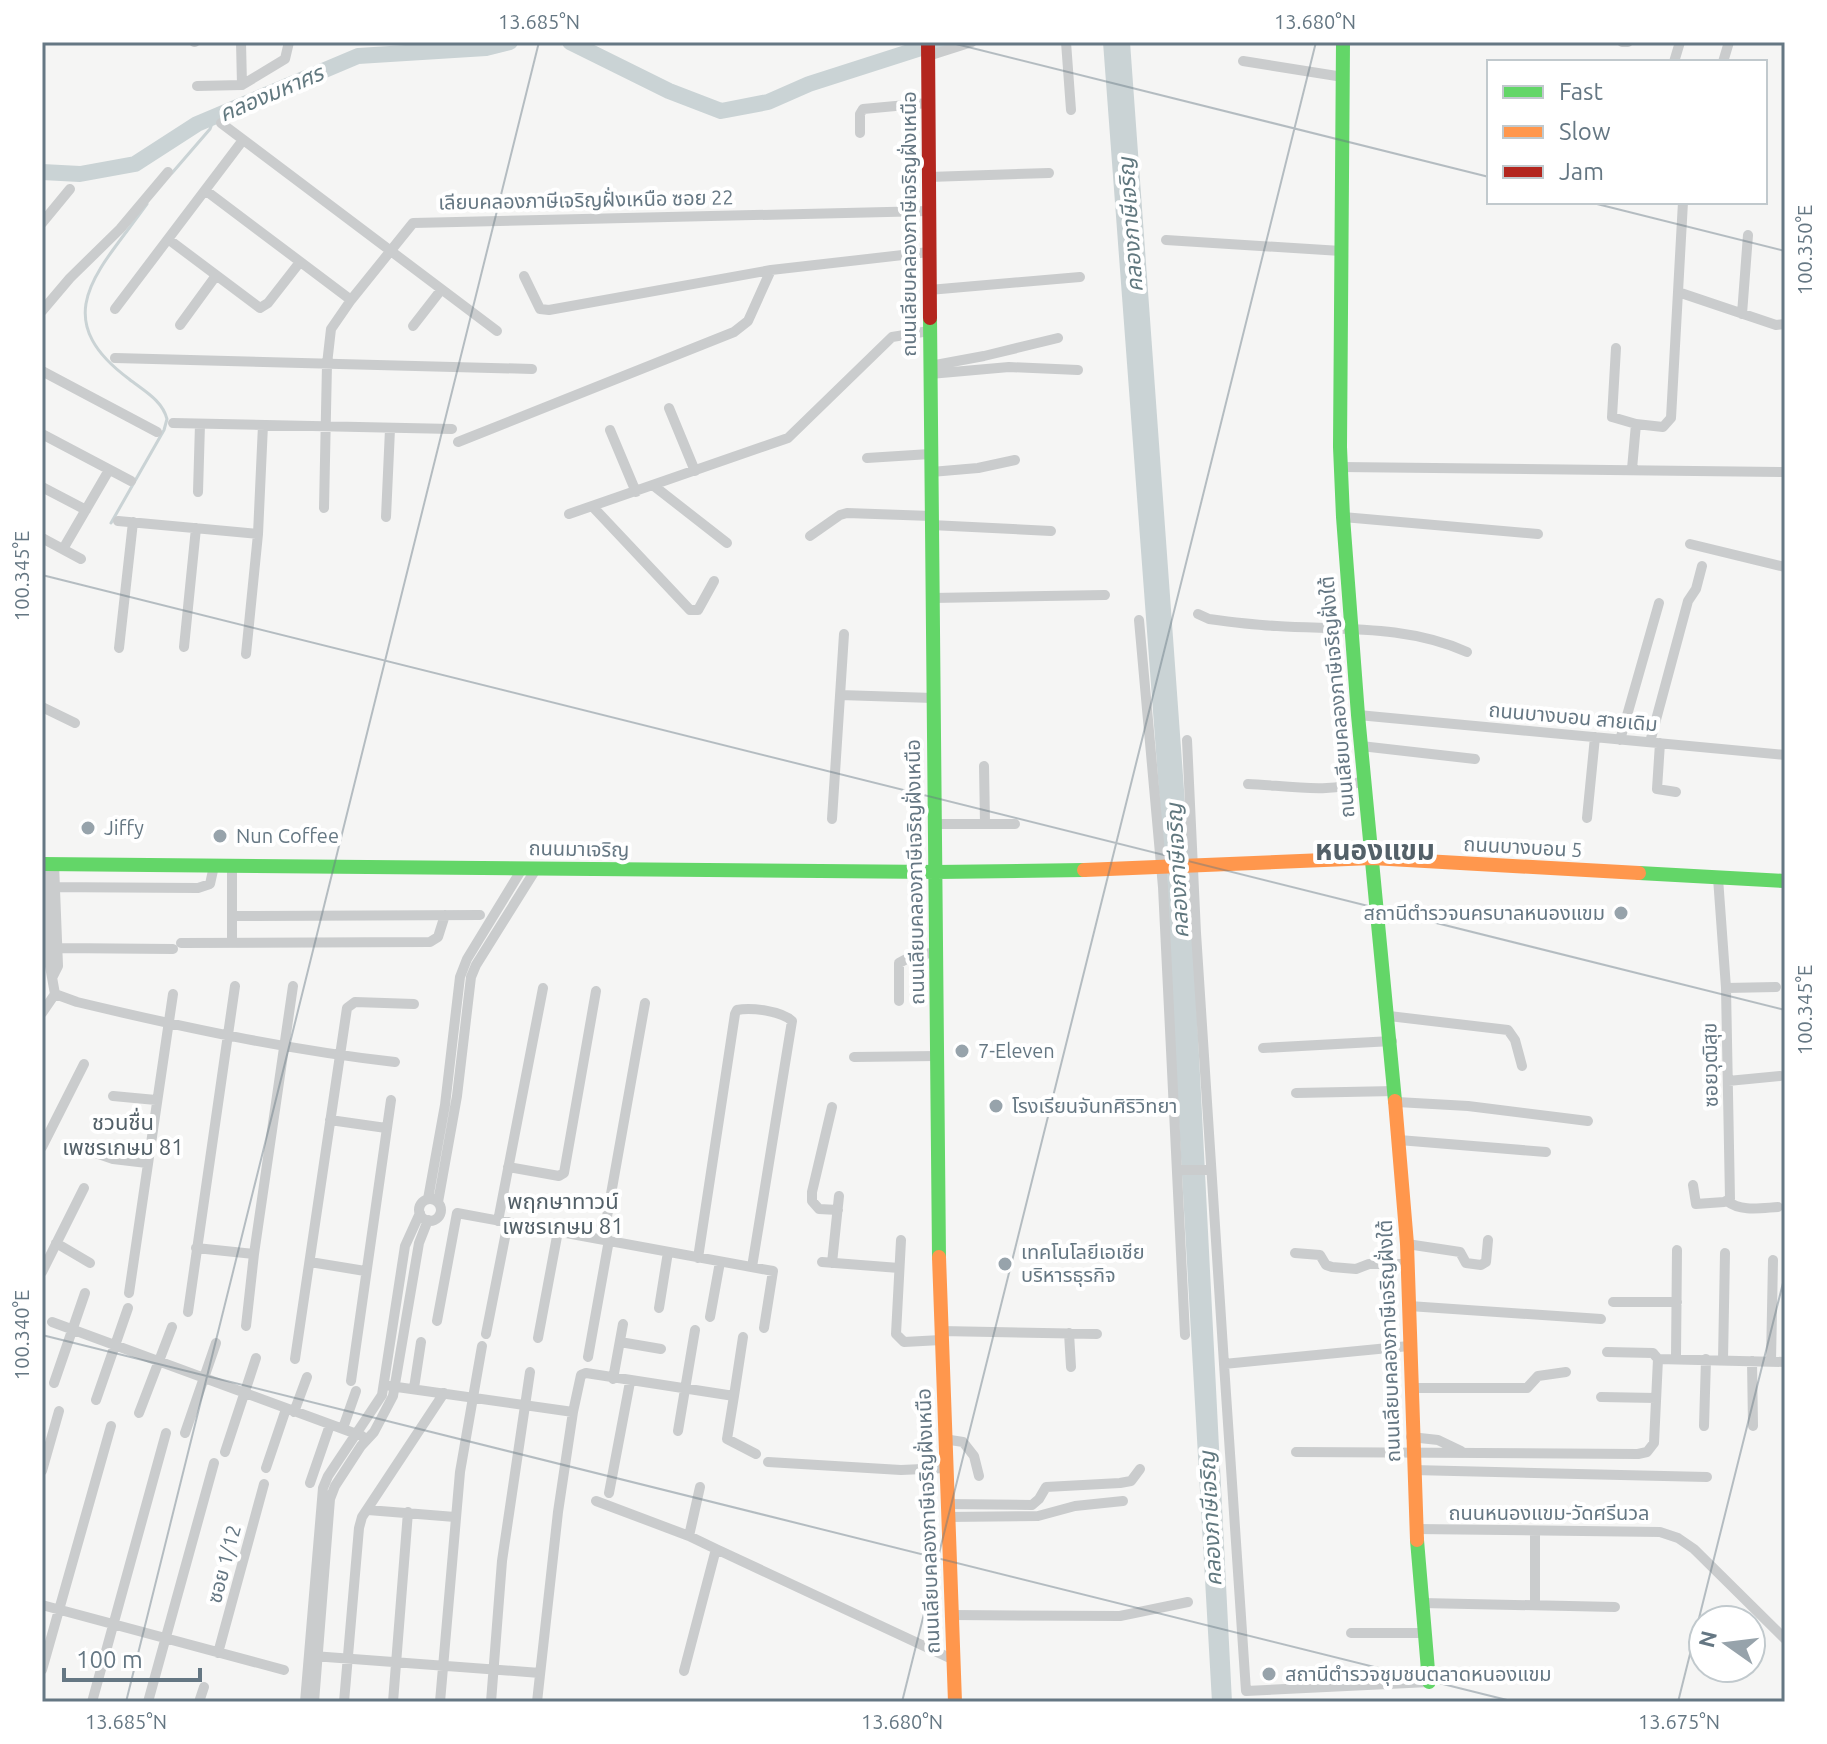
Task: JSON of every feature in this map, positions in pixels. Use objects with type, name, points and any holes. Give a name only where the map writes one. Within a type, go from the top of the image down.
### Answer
[{"type":"main road","name":"ถนนเลียบคลองภาษีเจริญฝั่งใต้","points":[[1343,42],[1343,517],[1364,780],[1392,1041],[1407,1244],[1413,1470],[1429,1682]]},
{"type":"main road","name":"ถนนเลียบคลองภาษีเจริญฝั่งเหนือ","points":[[928,50],[941,1336],[955,1702]]},
{"type":"main road","name":"ถนนบางบอน 5","points":[[1115,869],[1372,858],[1785,881]]},
{"type":"main road","name":"ถนนมาเจริญ","points":[[48,864],[936,872],[1115,869]]},
{"type":"street","points":[[241,42],[242,85]]},
{"type":"street","points":[[197,86],[242,85],[285,59],[289,42]]},
{"type":"street","points":[[928,50],[972,42]]},
{"type":"street","points":[[1066,42],[1071,110]]},
{"type":"street","points":[[1622,42],[1628,42]]},
{"type":"street","points":[[1243,61],[1343,77]]},
{"type":"street","points":[[860,133],[863,109],[928,103]]},
{"type":"street","points":[[221,123],[497,331]]},
{"type":"street","points":[[115,309],[243,140]]},
{"type":"street","points":[[42,311],[70,278],[120,229],[168,172]]},
{"type":"street","points":[[929,177],[1049,173]]},
{"type":"street","points":[[42,223],[70,189]]},
{"type":"street","points":[[205,190],[351,300]]},
{"type":"street","points":[[1616,348],[1612,417],[1663,427],[1671,418],[1683,204]]},
{"type":"street","name":"เลียบคลองภาษีเจริญฝั่งเหนือ ซอย 22","points":[[324,508],[327,364],[331,329],[409,225],[419,222],[929,211]]},
{"type":"street","points":[[1742,314],[1748,235]]},
{"type":"street","points":[[168,239],[260,308],[268,303],[300,262]]},
{"type":"street","points":[[1166,240],[1341,251]]},
{"type":"street","points":[[524,276],[540,309],[549,310],[771,270],[929,252]]},
{"type":"street","points":[[458,442],[734,332],[748,321],[771,270]]},
{"type":"street","points":[[180,325],[215,277]]},
{"type":"street","points":[[929,290],[1080,277]]},
{"type":"street","points":[[413,326],[441,290]]},
{"type":"street","points":[[1678,292],[1776,325],[1785,324]]},
{"type":"street","points":[[569,514],[788,438],[888,340],[899,335],[929,331]]},
{"type":"street","points":[[930,370],[1058,338]]},
{"type":"street","points":[[115,358],[532,369]]},
{"type":"street","points":[[930,370],[1009,367],[1078,370]]},
{"type":"street","points":[[42,371],[157,432]]},
{"type":"street","points":[[669,408],[695,471]]},
{"type":"street","points":[[173,423],[452,429]]},
{"type":"street","points":[[198,492],[200,424]]},
{"type":"street","points":[[1632,469],[1636,424]]},
{"type":"street","points":[[246,654],[258,534],[263,425]]},
{"type":"street","points":[[386,517],[390,429]]},
{"type":"street","points":[[610,430],[636,492]]},
{"type":"street","points":[[42,434],[131,481]]},
{"type":"street","points":[[867,458],[930,454]]},
{"type":"street","points":[[931,472],[978,468],[1015,460]]},
{"type":"street","points":[[1341,467],[1785,472]]},
{"type":"street","points":[[63,549],[109,470]]},
{"type":"street","points":[[654,486],[727,543]]},
{"type":"street","points":[[42,487],[86,510]]},
{"type":"street","points":[[593,507],[690,610],[698,610],[714,581]]},
{"type":"street","points":[[810,536],[847,513],[1051,531]]},
{"type":"street","points":[[1343,517],[1538,534]]},
{"type":"street","points":[[118,521],[258,534]]},
{"type":"street","points":[[119,648],[133,522]]},
{"type":"street","points":[[184,647],[196,528]]},
{"type":"street","points":[[42,538],[81,559]]},
{"type":"street","points":[[1690,544],[1785,567]]},
{"type":"street","points":[[1676,792],[1657,789],[1655,743],[1688,601],[1696,589],[1702,566]]},
{"type":"street","points":[[932,598],[1105,595]]},
{"type":"street","points":[[1620,740],[1659,603]]},
{"type":"street","points":[[1198,614],[1209,619],[1280,627],[1351,627],[1433,639],[1467,652]]},
{"type":"street","points":[[1139,620],[1163,887],[1185,1335]]},
{"type":"street","points":[[832,819],[844,634]]},
{"type":"street","points":[[840,695],[933,698]]},
{"type":"street","points":[[42,707],[75,723]]},
{"type":"street","name":"ถนนบางบอน สายเดิม","points":[[1358,715],[1785,755]]},
{"type":"street","points":[[1587,818],[1595,737]]},
{"type":"street","points":[[1187,740],[1209,1170],[1246,1691],[1429,1682]]},
{"type":"street","points":[[1361,746],[1475,759]]},
{"type":"street","points":[[984,766],[985,824]]},
{"type":"street","points":[[1248,784],[1333,787],[1349,786],[1364,780]]},
{"type":"street","points":[[936,824],[1015,824]]},
{"type":"street","points":[[42,1013],[55,994],[48,864]]},
{"type":"street","points":[[48,887],[198,888],[210,884],[214,866]]},
{"type":"street","points":[[232,866],[232,942]]},
{"type":"street","points":[[424,1217],[435,1219],[437,1206],[458,1041],[460,977],[529,869]]},
{"type":"street","name":"ซอยวุฒิสุข","points":[[1718,878],[1726,988],[1731,1192],[1727,1201]]},
{"type":"street","points":[[51,961],[232,942],[430,942],[438,937],[445,915]]},
{"type":"street","points":[[232,916],[480,915]]},
{"type":"street","points":[[899,1001],[899,963],[912,956],[937,952]]},
{"type":"street","points":[[188,1312],[235,986]]},
{"type":"street","points":[[246,1326],[293,986]]},
{"type":"street","points":[[1726,988],[1776,987]]},
{"type":"street","points":[[486,1334],[508,1167],[543,988]]},
{"type":"street","points":[[508,1167],[559,1176],[564,1173],[596,991]]},
{"type":"street","points":[[55,994],[90,1005],[227,1035],[340,1056],[395,1062]]},
{"type":"street","points":[[129,1293],[173,994]]},
{"type":"street","points":[[295,1359],[349,1005],[355,1002],[414,1004]]},
{"type":"street","points":[[588,1357],[645,1003]]},
{"type":"street","points":[[698,1258],[735,1014],[737,1010],[746,1009],[783,1015],[792,1021],[752,1267]]},
{"type":"street","points":[[1389,1016],[1508,1030],[1515,1040],[1522,1066]]},
{"type":"street","points":[[1263,1048],[1392,1041]]},
{"type":"street","points":[[854,1057],[937,1056]]},
{"type":"street","points":[[42,1147],[84,1064]]},
{"type":"street","points":[[1728,1081],[1780,1076]]},
{"type":"street","points":[[1296,1093],[1396,1096],[1588,1121]]},
{"type":"street","points":[[113,1096],[156,1100]]},
{"type":"street","points":[[343,1428],[353,1386],[365,1271],[391,1100]]},
{"type":"street","points":[[832,1107],[812,1201],[819,1209],[838,1210]]},
{"type":"street","points":[[42,1118],[53,1123]]},
{"type":"street","points":[[330,1120],[386,1128]]},
{"type":"street","points":[[1399,1140],[1546,1152]]},
{"type":"street","points":[[84,1149],[113,1159],[147,1163]]},
{"type":"street","points":[[1179,1170],[1209,1170]]},
{"type":"street","points":[[1693,1185],[1696,1204],[1727,1201],[1744,1208],[1778,1207]]},
{"type":"street","points":[[42,1272],[84,1188]]},
{"type":"street","points":[[839,1196],[827,1262],[899,1268]]},
{"type":"street","points":[[314,1702],[323,1488],[328,1476],[362,1436],[389,1386],[405,1246],[424,1217],[422,1203],[452,1209],[457,1213],[773,1271],[764,1328]]},
{"type":"street","points":[[437,1321],[457,1213]]},
{"type":"street","points":[[538,1338],[558,1231]]},
{"type":"street","points":[[901,1240],[896,1331],[898,1338],[904,1342],[941,1336],[1097,1334]]},
{"type":"street","points":[[1407,1244],[1460,1252],[1466,1263],[1481,1265],[1486,1262],[1488,1240]]},
{"type":"street","points":[[56,1243],[90,1263]]},
{"type":"street","points":[[196,1248],[254,1254]]},
{"type":"street","points":[[1676,1357],[1677,1250]]},
{"type":"street","points":[[659,1308],[668,1252]]},
{"type":"street","points":[[1295,1253],[1320,1255],[1326,1265],[1332,1267],[1356,1269],[1369,1264],[1408,1264]]},
{"type":"street","points":[[1723,1360],[1725,1253]]},
{"type":"street","points":[[1771,1361],[1773,1260]]},
{"type":"street","points":[[310,1262],[365,1271]]},
{"type":"street","points":[[710,1317],[720,1262]]},
{"type":"street","points":[[54,1383],[85,1293]]},
{"type":"street","points":[[1613,1302],[1677,1302]]},
{"type":"street","points":[[1409,1306],[1601,1319]]},
{"type":"street","points":[[96,1400],[128,1308]]},
{"type":"street","points":[[52,1322],[362,1436]]},
{"type":"street","points":[[613,1379],[623,1324]]},
{"type":"street","points":[[139,1413],[172,1327]]},
{"type":"street","points":[[678,1431],[695,1330]]},
{"type":"street","points":[[1069,1333],[1071,1367]]},
{"type":"street","points":[[743,1337],[727,1439],[756,1454]]},
{"type":"street","points":[[414,1388],[421,1342]]},
{"type":"street","points":[[620,1342],[661,1349]]},
{"type":"street","points":[[185,1433],[216,1343]]},
{"type":"street","points":[[440,1702],[460,1472],[482,1346]]},
{"type":"street","points":[[1224,1364],[1409,1346]]},
{"type":"street","points":[[1296,1452],[1412,1444],[1463,1452],[1647,1452],[1654,1443],[1658,1359],[1653,1353],[1607,1352]]},
{"type":"street","points":[[1658,1359],[1676,1357],[1785,1362]]},
{"type":"street","points":[[225,1452],[256,1358]]},
{"type":"street","points":[[1704,1426],[1706,1359]]},
{"type":"street","points":[[1752,1361],[1753,1426]]},
{"type":"street","points":[[491,1702],[502,1561],[530,1372]]},
{"type":"street","points":[[1410,1388],[1527,1388],[1538,1376],[1566,1372]]},
{"type":"street","points":[[537,1702],[558,1512],[581,1375],[586,1373],[734,1396]]},
{"type":"street","points":[[266,1468],[307,1377]]},
{"type":"street","points":[[609,1493],[630,1382]]},
{"type":"street","points":[[389,1386],[573,1412]]},
{"type":"street","points":[[344,1702],[359,1528],[444,1393]]},
{"type":"street","points":[[1601,1397],[1656,1398]]},
{"type":"street","points":[[42,1471],[59,1411]]},
{"type":"street","points":[[310,1483],[330,1425]]},
{"type":"street","points":[[42,1670],[111,1426]]},
{"type":"street","points":[[92,1702],[166,1433]]},
{"type":"street","points":[[944,1439],[963,1442],[974,1456],[979,1476]]},
{"type":"street","points":[[768,1462],[901,1470],[945,1468]]},
{"type":"street","points":[[148,1702],[214,1463]]},
{"type":"street","points":[[947,1510],[1032,1505],[1046,1487],[1131,1481],[1140,1469]]},
{"type":"street","points":[[1413,1470],[1707,1477]]},
{"type":"street","name":"ซอย 1/12","points":[[218,1653],[264,1484]]},
{"type":"street","points":[[689,1536],[700,1487]]},
{"type":"street","points":[[596,1501],[689,1536],[954,1660]]},
{"type":"street","points":[[947,1510],[1038,1516],[1075,1506],[1123,1501]]},
{"type":"street","points":[[368,1510],[455,1517]]},
{"type":"street","points":[[393,1702],[408,1512]]},
{"type":"street","name":"ถนนหนองแขม-วัดศรีนวล","points":[[1416,1529],[1660,1532],[1678,1538],[1722,1575],[1785,1639]]},
{"type":"street","points":[[1535,1531],[1535,1605]]},
{"type":"street","points":[[684,1671],[716,1549]]},
{"type":"street","points":[[952,1615],[1120,1616],[1188,1602]]},
{"type":"street","points":[[1422,1603],[1615,1607]]},
{"type":"street","points":[[42,1605],[284,1670]]},
{"type":"street","points":[[1351,1633],[1425,1633]]},
{"type":"street","points":[[315,1656],[494,1672],[540,1673]]},
{"type":"street","points":[[305,1702],[315,1656]]},
{"type":"street","points":[[199,1702],[204,1687]]},
{"type":"water","name":"คลองภาษีเจริญ","points":[[1103,42],[1130,42],[1189,859],[1232,1702],[1212,1702],[1164,859]]},
{"type":"waterway","name":"คลองมหาศร","points":[[42,172],[80,174],[135,164],[197,124],[358,56],[486,48],[510,42]]},
{"type":"waterway","name":"คลองมหาศร","points":[[570,42],[669,91],[721,111],[768,102],[809,84],[940,42]]},
{"type":"waterway","points":[[172,173],[210,129],[215,116]]},
{"type":"waterway","points":[[111,523],[164,430],[167,419],[157,401],[103,356],[89,334],[85,313],[89,292],[99,271],[147,204]]},
{"type":"traffic: fast","points":[[1343,42],[1340,447],[1343,517],[1358,715],[1395,1101]]},
{"type":"traffic: fast","points":[[930,318],[939,1257]]},
{"type":"traffic: fast","points":[[42,864],[936,872],[1084,870]]},
{"type":"traffic: fast","points":[[1639,873],[1785,881]]},
{"type":"traffic: fast","points":[[1417,1540],[1429,1682]]},
{"type":"traffic: slow","points":[[1084,870],[1372,858],[1639,873]]},
{"type":"traffic: slow","points":[[1395,1101],[1407,1244],[1417,1540]]},
{"type":"traffic: slow","points":[[939,1257],[955,1702]]},
{"type":"traffic: jam","points":[[928,42],[930,318]]},
{"type":"place","name":"Jiffy","points":[[88,828]]},
{"type":"place","name":"Nun Coffee","points":[[220,836]]},
{"type":"place","name":"สถานีตำรวจนครบาลหนองแขม","points":[[1621,913]]},
{"type":"place","name":"7-Eleven","points":[[962,1051]]},
{"type":"place","name":"โรงเรียนจันทศิริวิทยา","points":[[996,1106]]},
{"type":"place","name":"เทคโนโลยีเอเชีย บริหารธุรกิจ","points":[[1005,1264]]},
{"type":"place","name":"สถานีตำรวจชุมชนตลาดหนองแขม","points":[[1269,1674]]},
{"type":"district","name":"หนองแขม","points":[[1375,850]]},
{"type":"district","name":"ชวนชื่น เพชรเกษม 81","points":[[123,1134]]},
{"type":"district","name":"พฤกษาทาวน์ เพชรเกษม 81","points":[[563,1214]]}]
